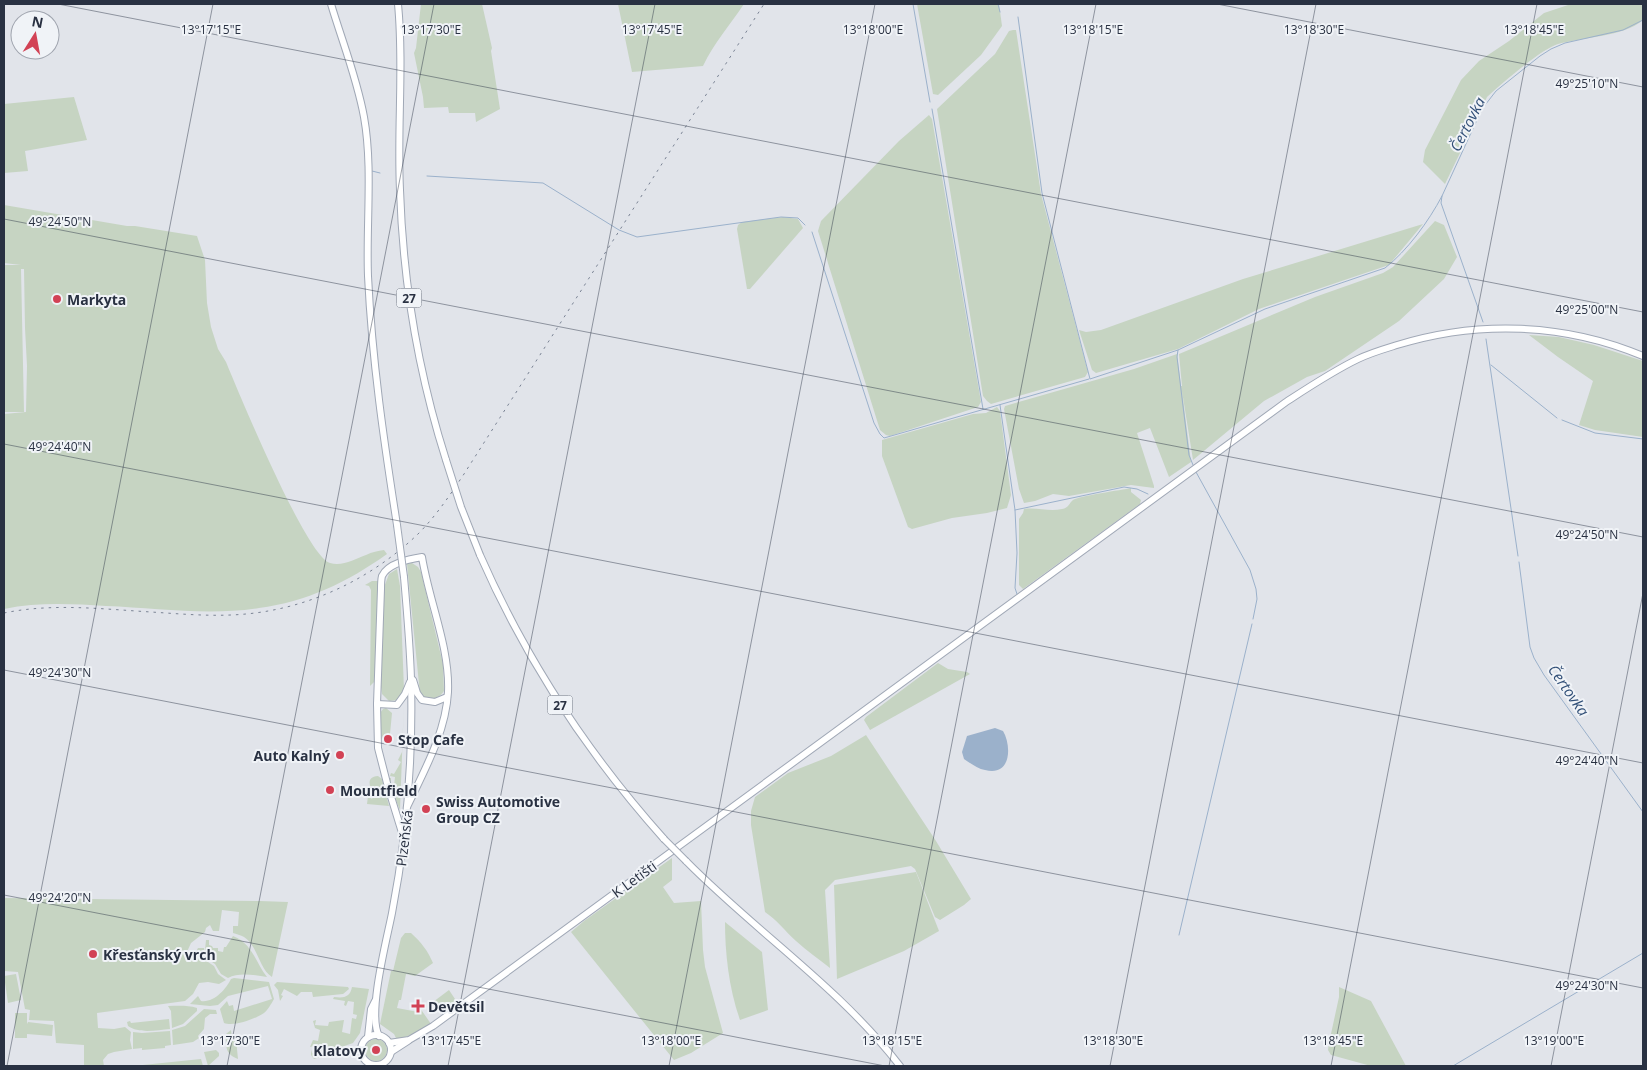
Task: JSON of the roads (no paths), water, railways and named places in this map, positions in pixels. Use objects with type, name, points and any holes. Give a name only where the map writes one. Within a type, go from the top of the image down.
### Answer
[{"type":"main road","name":"Plzeňská","points":[[330,4],[360,98],[366,130],[371,331],[377,391],[404,577],[411,677],[407,807],[398,881],[376,1000],[375,1026],[379,1036]]},
{"type":"main road","name":"27","points":[[398,4],[401,45],[400,190],[406,276],[421,369],[431,412],[461,507],[480,555],[518,634],[560,704],[606,770],[664,839],[733,907],[840,998],[868,1027],[900,1066]]},
{"type":"main road","name":"K Letišti","points":[[391,1052],[433,1026],[858,717],[1279,407],[1358,358],[1406,342],[1441,334],[1502,328],[1546,330],[1584,336],[1643,356]]},
{"type":"main road","points":[[404,839],[378,748],[377,704],[382,576],[395,565],[408,559],[422,557],[447,667],[448,698],[441,728],[426,768],[407,807]]},
{"type":"main road","points":[[411,677],[422,700],[435,702],[448,698]]},
{"type":"main road","points":[[377,704],[397,705],[406,694],[411,677]]},
{"type":"main road","name":"Plzeňská","points":[[376,1000],[371,1008],[368,1037],[363,1043],[363,1057],[370,1065],[386,1060],[391,1052]]},
{"type":"main road","points":[[368,1037],[379,1036],[385,1038],[389,1043],[391,1052]]},
{"type":"main road","name":"K Letišti","points":[[389,1043],[409,1040]]},
{"type":"water","points":[[995,728],[1003,731],[1008,744],[1007,759],[1000,769],[994,771],[985,770],[964,759],[962,752],[967,736]]},
{"type":"waterway","points":[[913,4],[930,102]]},
{"type":"waterway","points":[[998,4],[1000,12]]},
{"type":"waterway","points":[[1018,17],[1042,193],[1090,379],[1178,350],[1265,309],[1385,268],[1417,235],[1442,196]]},
{"type":"waterway","name":"Čertovka","points":[[1483,322],[1441,203],[1442,196],[1482,109],[1496,91],[1551,49],[1565,43],[1623,30],[1643,20]]},
{"type":"waterway","points":[[932,109],[983,409]]},
{"type":"waterway","points":[[372,171],[380,173]]},
{"type":"waterway","points":[[427,176],[543,183],[619,230],[637,237],[781,217],[798,218],[805,225]]},
{"type":"waterway","points":[[812,232],[874,423],[884,438],[1089,379]]},
{"type":"waterway","name":"Čertovka","points":[[1486,339],[1518,556]]},
{"type":"waterway","points":[[1178,350],[1177,357],[1189,455],[1193,465]]},
{"type":"waterway","points":[[1491,365],[1557,418]]},
{"type":"waterway","points":[[1000,405],[1015,510],[1017,553],[1015,588],[1017,594]]},
{"type":"waterway","points":[[1562,420],[1595,433],[1643,439]]},
{"type":"waterway","points":[[1196,472],[1250,570],[1257,599],[1253,619]]},
{"type":"waterway","points":[[1015,510],[1124,487],[1137,489],[1148,494]]},
{"type":"waterway","name":"Čertovka","points":[[1519,562],[1530,647],[1534,658],[1544,675],[1643,812]]},
{"type":"waterway","points":[[1179,935],[1252,624]]},
{"type":"waterway","name":"Čertovka","points":[[1453,1066],[1643,953]]},
{"type":"railway","points":[[4,613],[59,607],[210,615],[234,615],[270,611],[316,598],[338,589],[360,578],[400,550],[431,520],[464,474],[764,4]]},
{"type":"place","name":"Markyta","points":[[57,299]]},
{"type":"place","name":"Stop Cafe","points":[[388,739]]},
{"type":"place","name":"Auto Kalný","points":[[340,755]]},
{"type":"place","name":"Mountfield","points":[[330,790]]},
{"type":"place","name":"Swiss Automotive Group CZ","points":[[426,809]]},
{"type":"place","name":"Křesťanský vrch","points":[[93,954]]},
{"type":"place","name":"Devětsil","points":[[418,1006]]},
{"type":"place","name":"Klatovy","points":[[376,1050]]}]
